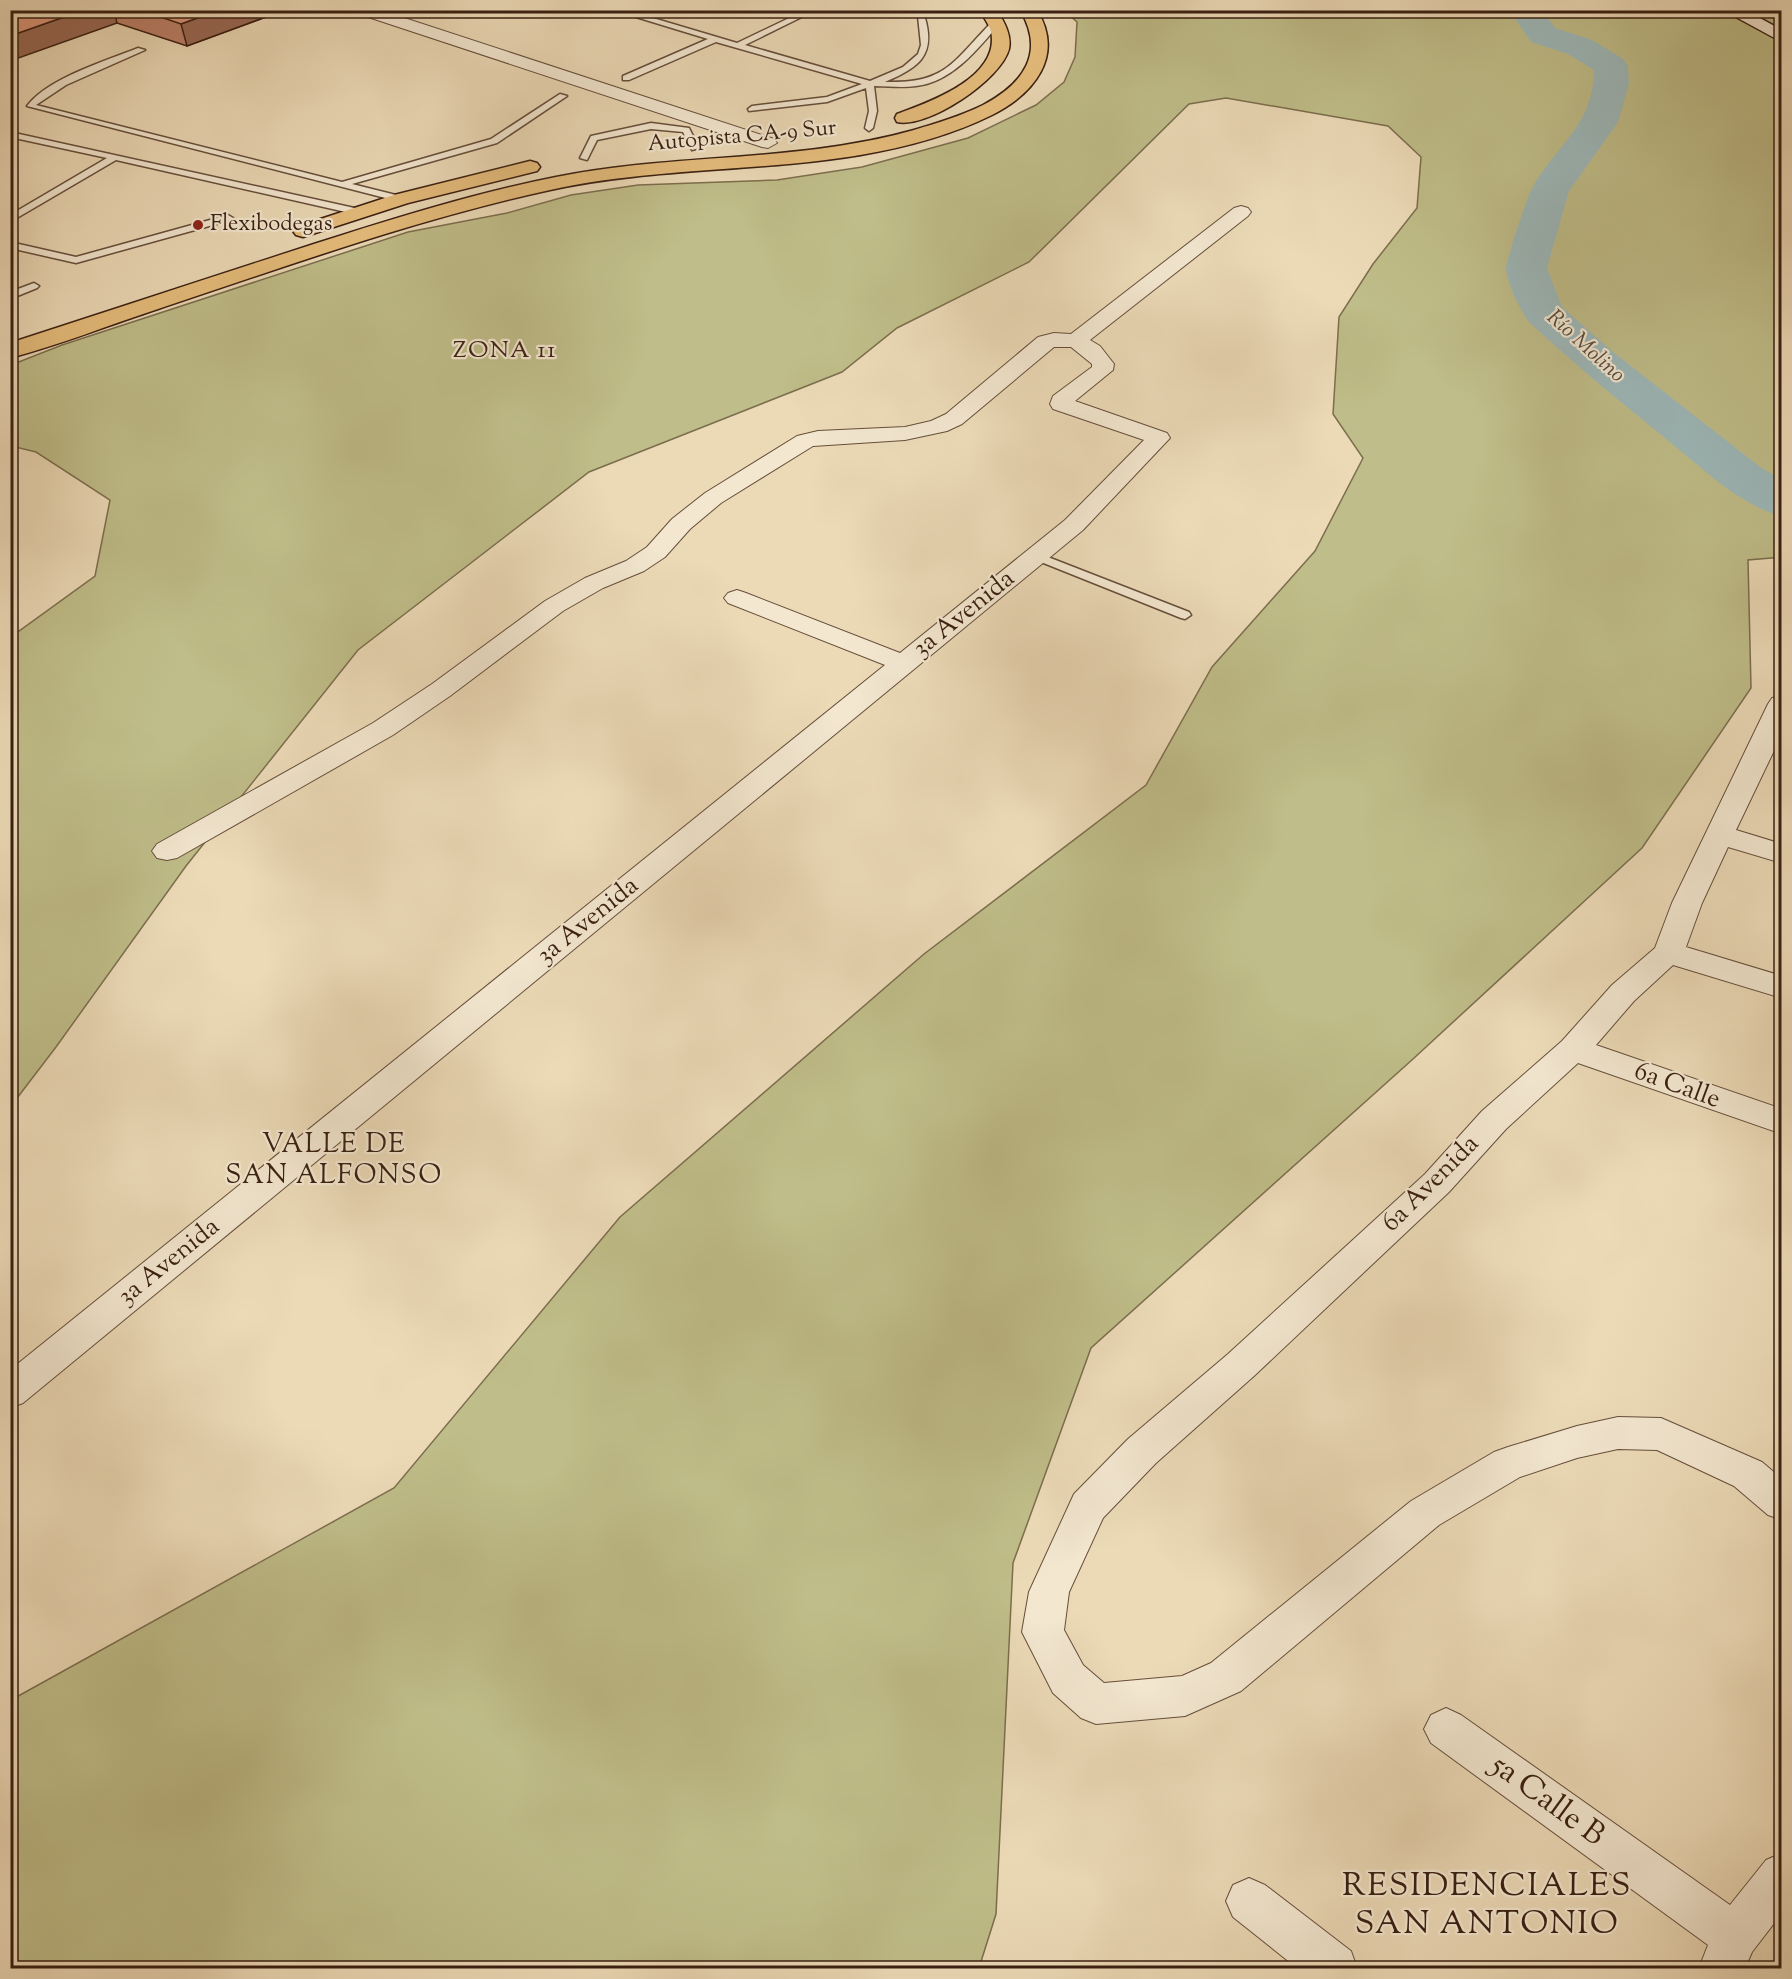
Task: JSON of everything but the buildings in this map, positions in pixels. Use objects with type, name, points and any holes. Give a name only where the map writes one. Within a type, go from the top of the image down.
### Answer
[{"type":"highway","name":"Autopista CA-9 Sur","points":[[10,351],[227,278],[482,200],[586,177],[655,168],[802,158],[852,152],[911,138],[992,108],[1022,86],[1037,66],[1041,47],[1034,18],[1028,10]]},
{"type":"highway","name":"Autopista CA-9 Sur","points":[[281,239],[401,198],[473,179],[555,162],[695,147],[804,141],[869,128],[932,109],[974,86],[1001,52],[1003,36],[992,17]]},
{"type":"highway","points":[[359,212],[376,231]]},
{"type":"highway","points":[[10,332],[247,251]]},
{"type":"main road","points":[[1731,10],[1782,38]]},
{"type":"street","points":[[362,10],[768,143]]},
{"type":"street","points":[[167,852],[383,729],[441,690],[554,606],[594,583],[635,566],[656,552],[681,524],[713,498],[791,449],[818,438],[921,431],[954,419],[1046,342],[1061,339],[1077,340],[1241,212]]},
{"type":"street","name":"3a Avenida","points":[[10,1392],[1074,525],[1159,438],[1061,404],[1061,401],[1102,370],[1100,358],[1077,340]]},
{"type":"street","points":[[737,598],[902,663]]},
{"type":"street","name":"6a Avenida","points":[[1778,724],[1719,835],[1668,953],[1623,993],[1573,1049],[1494,1120],[1437,1183],[1241,1365],[1142,1451],[1088,1506],[1049,1592],[1042,1632],[1068,1679],[1096,1704],[1185,1696],[1226,1677],[1425,1513],[1508,1464],[1618,1433],[1661,1434],[1748,1474],[1782,1503]]},
{"type":"street","points":[[1719,835],[1782,854]]},
{"type":"street","points":[[1668,953],[1782,987]]},
{"type":"street","name":"6a Calle","points":[[1573,1049],[1782,1122]]},
{"type":"street","name":"5a Calle B","points":[[1446,1729],[1729,1952]]},
{"type":"street","points":[[1729,1952],[1782,1876]]},
{"type":"street","points":[[1249,1901],[1334,1968]]},
{"type":"lane","points":[[616,10],[870,84],[912,85],[932,80],[959,62],[992,17]]},
{"type":"lane","points":[[737,45],[813,10]]},
{"type":"lane","points":[[752,109],[810,104],[843,96],[915,63],[926,50],[927,32],[921,18]]},
{"type":"lane","points":[[626,78],[716,39]]},
{"type":"lane","points":[[141,50],[60,85],[37,99],[31,106],[401,198]]},
{"type":"lane","points":[[869,128],[873,111],[870,84]]},
{"type":"lane","points":[[346,183],[494,141],[562,96]]},
{"type":"lane","points":[[584,158],[594,138],[656,124],[686,130],[695,147]]},
{"type":"lane","points":[[10,134],[359,212]]},
{"type":"lane","points":[[10,219],[115,157]]},
{"type":"lane","points":[[10,245],[76,260],[228,218]]},
{"type":"lane","points":[[10,296],[34,286]]},
{"type":"lane","points":[[1035,556],[1185,615]]},
{"type":"shaded area","points":[[1065,11],[1781,11],[1782,557],[1748,560],[1751,688],[1642,848],[1413,1059],[1091,1348],[1013,1563],[996,1914],[979,1968],[11,1968],[11,1700],[394,1488],[620,1217],[924,954],[1146,785],[1212,667],[1315,551],[1363,458],[1333,414],[1339,317],[1373,264],[1417,208],[1421,157],[1388,126],[1226,98],[1189,104],[1029,262],[897,328],[842,372],[589,472],[358,650],[186,866],[11,1106],[11,637],[95,576],[110,500],[36,452],[11,446],[11,365],[62,345],[408,232],[507,213],[571,195],[638,185],[777,180],[862,167],[968,138],[1036,105],[1064,82],[1075,57],[1077,22]]},
{"type":"waterway","name":"Río Molino","points":[[1525,10],[1543,35],[1580,47],[1611,66],[1611,84],[1600,122],[1550,191],[1526,268],[1543,312],[1597,361],[1743,477],[1782,501]]},
{"type":"place","name":"Flexibodegas","points":[[198,225]]},
{"type":"district","name":"ZONA 11","points":[[505,351]]},
{"type":"district","name":"VALLE DE SAN ALFONSO","points":[[334,1160]]},
{"type":"district","name":"RESIDENCIALES SAN ANTONIO","points":[[1487,1906]]}]
